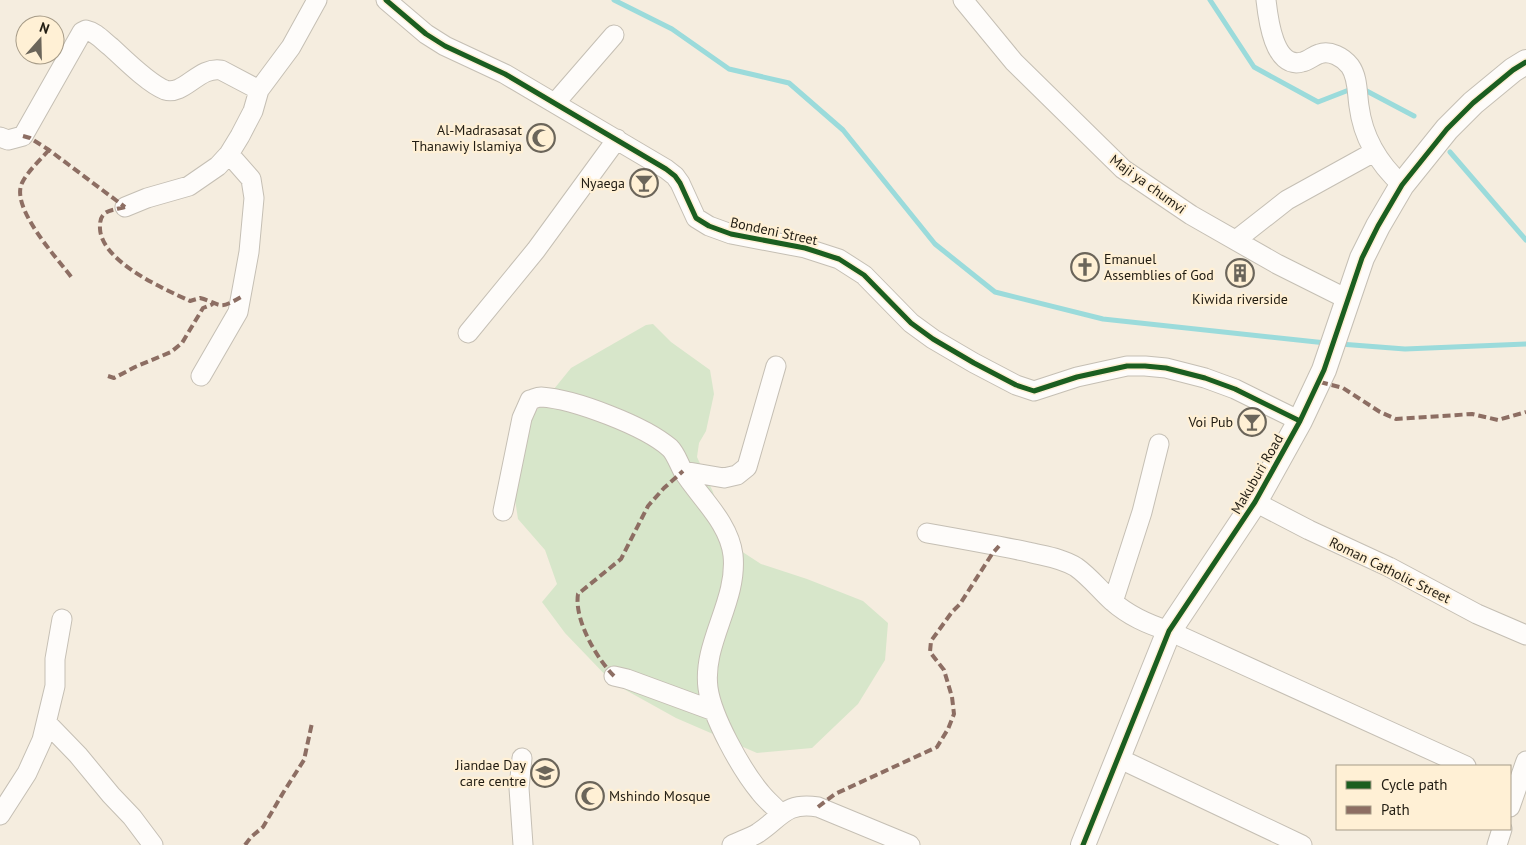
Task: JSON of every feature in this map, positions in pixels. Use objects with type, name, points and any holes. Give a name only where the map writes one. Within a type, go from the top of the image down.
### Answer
[{"type":"street","points":[[125,207],[147,198],[189,186],[218,166],[229,154],[240,136],[253,111],[260,90],[291,47],[317,0]]},
{"type":"street","name":"Bondeni Street","points":[[386,0],[426,34],[445,46],[504,74],[656,162],[675,176],[696,218],[708,226],[731,234],[805,248],[839,259],[864,275],[911,323],[933,339],[1016,385],[1034,391],[1077,377],[1127,366],[1166,368],[1205,378],[1235,389],[1300,422]]},
{"type":"street","name":"Maji ya chumvi","points":[[963,0],[1014,62],[1123,169],[1191,215],[1277,264],[1348,300]]},
{"type":"street","points":[[1266,0],[1275,42],[1279,52],[1287,60],[1294,63],[1302,62],[1328,52],[1337,55],[1350,66],[1357,86],[1363,130],[1374,152],[1387,171],[1402,185]]},
{"type":"street","points":[[0,137],[8,140],[23,136],[65,60],[82,32],[86,30],[98,36],[141,73],[163,89],[176,90],[206,71],[216,69],[260,90]]},
{"type":"street","points":[[555,103],[614,35]]},
{"type":"street","name":"Makuburi Road","points":[[1083,845],[1169,631],[1255,502],[1300,422],[1324,370],[1362,258],[1402,185],[1453,122],[1486,92],[1526,62]]},
{"type":"street","points":[[468,333],[536,250],[616,139]]},
{"type":"street","points":[[1236,240],[1288,200],[1374,152]]},
{"type":"street","points":[[201,376],[238,312],[249,252],[254,198],[251,179],[229,154]]},
{"type":"street","points":[[683,471],[724,478],[737,475],[747,467],[776,366]]},
{"type":"street","points":[[503,510],[522,418],[530,400],[538,397],[564,401],[587,408],[648,433],[672,450],[683,471],[725,530],[731,542],[733,570],[730,593],[710,654],[707,673],[708,688],[714,711],[727,739],[755,785],[781,814]]},
{"type":"street","points":[[1113,602],[1142,512],[1159,444]]},
{"type":"street","name":"Roman Catholic Street","points":[[1255,502],[1309,530],[1389,567],[1477,614],[1526,634]]},
{"type":"street","points":[[926,533],[995,545],[1066,562],[1077,567],[1113,602],[1131,616],[1147,624],[1169,631],[1464,765]]},
{"type":"street","points":[[0,815],[27,773],[42,740],[54,686],[55,659],[62,618]]},
{"type":"street","points":[[614,676],[628,679],[714,711]]},
{"type":"street","points":[[47,723],[78,755],[111,796],[132,817],[153,845]]},
{"type":"street","points":[[522,758],[518,788],[522,845]]},
{"type":"street","points":[[1118,758],[1302,845]]},
{"type":"street","points":[[1511,801],[1513,788],[1526,761]]},
{"type":"street","points":[[732,845],[756,839],[781,814],[797,806],[818,807],[910,845]]},
{"type":"street","points":[[1496,845],[1502,830]]},
{"type":"green space","points":[[653,324],[671,342],[710,370],[714,394],[706,431],[699,443],[697,457],[713,492],[719,515],[738,549],[761,564],[807,579],[863,601],[888,623],[885,660],[858,704],[812,748],[757,753],[676,718],[613,683],[565,633],[542,602],[557,584],[545,550],[518,519],[507,447],[571,368],[646,325]]},
{"type":"waterway","points":[[614,0],[672,29],[729,69],[789,83],[843,130],[935,244],[995,292],[1103,319],[1326,343]]},
{"type":"waterway","points":[[1210,0],[1254,67],[1318,102],[1354,88]]},
{"type":"waterway","points":[[1361,88],[1414,116]]},
{"type":"waterway","points":[[1450,152],[1526,240]]},
{"type":"waterway","points":[[1340,344],[1405,349],[1526,344]]},
{"type":"marked path","points":[[23,136],[30,138],[49,150],[125,207]]},
{"type":"marked path","points":[[49,150],[22,183],[20,193],[23,206],[37,233],[72,278]]},
{"type":"marked path","points":[[125,207],[106,212],[101,218],[100,223],[103,241],[122,263],[151,282],[190,301],[200,298],[223,305],[241,297]]},
{"type":"marked path","points":[[108,376],[114,378],[171,352],[182,343],[203,308],[213,304]]},
{"type":"marked path","points":[[1320,382],[1343,388],[1380,412],[1396,419],[1472,414],[1498,420],[1526,412]]},
{"type":"marked path","points":[[614,676],[600,659],[588,638],[579,615],[578,594],[621,559],[648,506],[683,471]]},
{"type":"marked path","points":[[818,807],[835,794],[937,747],[948,729],[954,714],[952,697],[944,670],[930,652],[931,641],[960,604],[999,546]]},
{"type":"marked path","points":[[245,845],[263,827],[304,760],[312,723]]},
{"type":"cycle path","points":[[386,0],[426,34],[445,46],[505,74],[666,169],[680,183],[696,218],[709,226],[731,234],[805,248],[839,259],[864,275],[911,323],[933,339],[1016,385],[1034,391],[1077,377],[1127,366],[1166,368],[1205,378],[1235,389],[1300,421]]},
{"type":"cycle path","points":[[1083,845],[1169,631],[1255,502],[1300,421],[1324,370],[1362,258],[1378,226],[1402,185],[1447,129],[1473,103],[1513,70],[1526,62]]},
{"type":"place","name":"Al-Madrasasat Thanawiy Islamiya","points":[[541,138]]},
{"type":"place","name":"Nyaega","points":[[644,183]]},
{"type":"place","name":"Emanuel Assemblies of God","points":[[1085,267]]},
{"type":"place","name":"Kiwida riverside","points":[[1240,273]]},
{"type":"place","name":"Voi Pub","points":[[1252,422]]},
{"type":"place","name":"Jiandae Day care centre","points":[[545,773]]},
{"type":"place","name":"Mshindo Mosque","points":[[590,796]]}]
